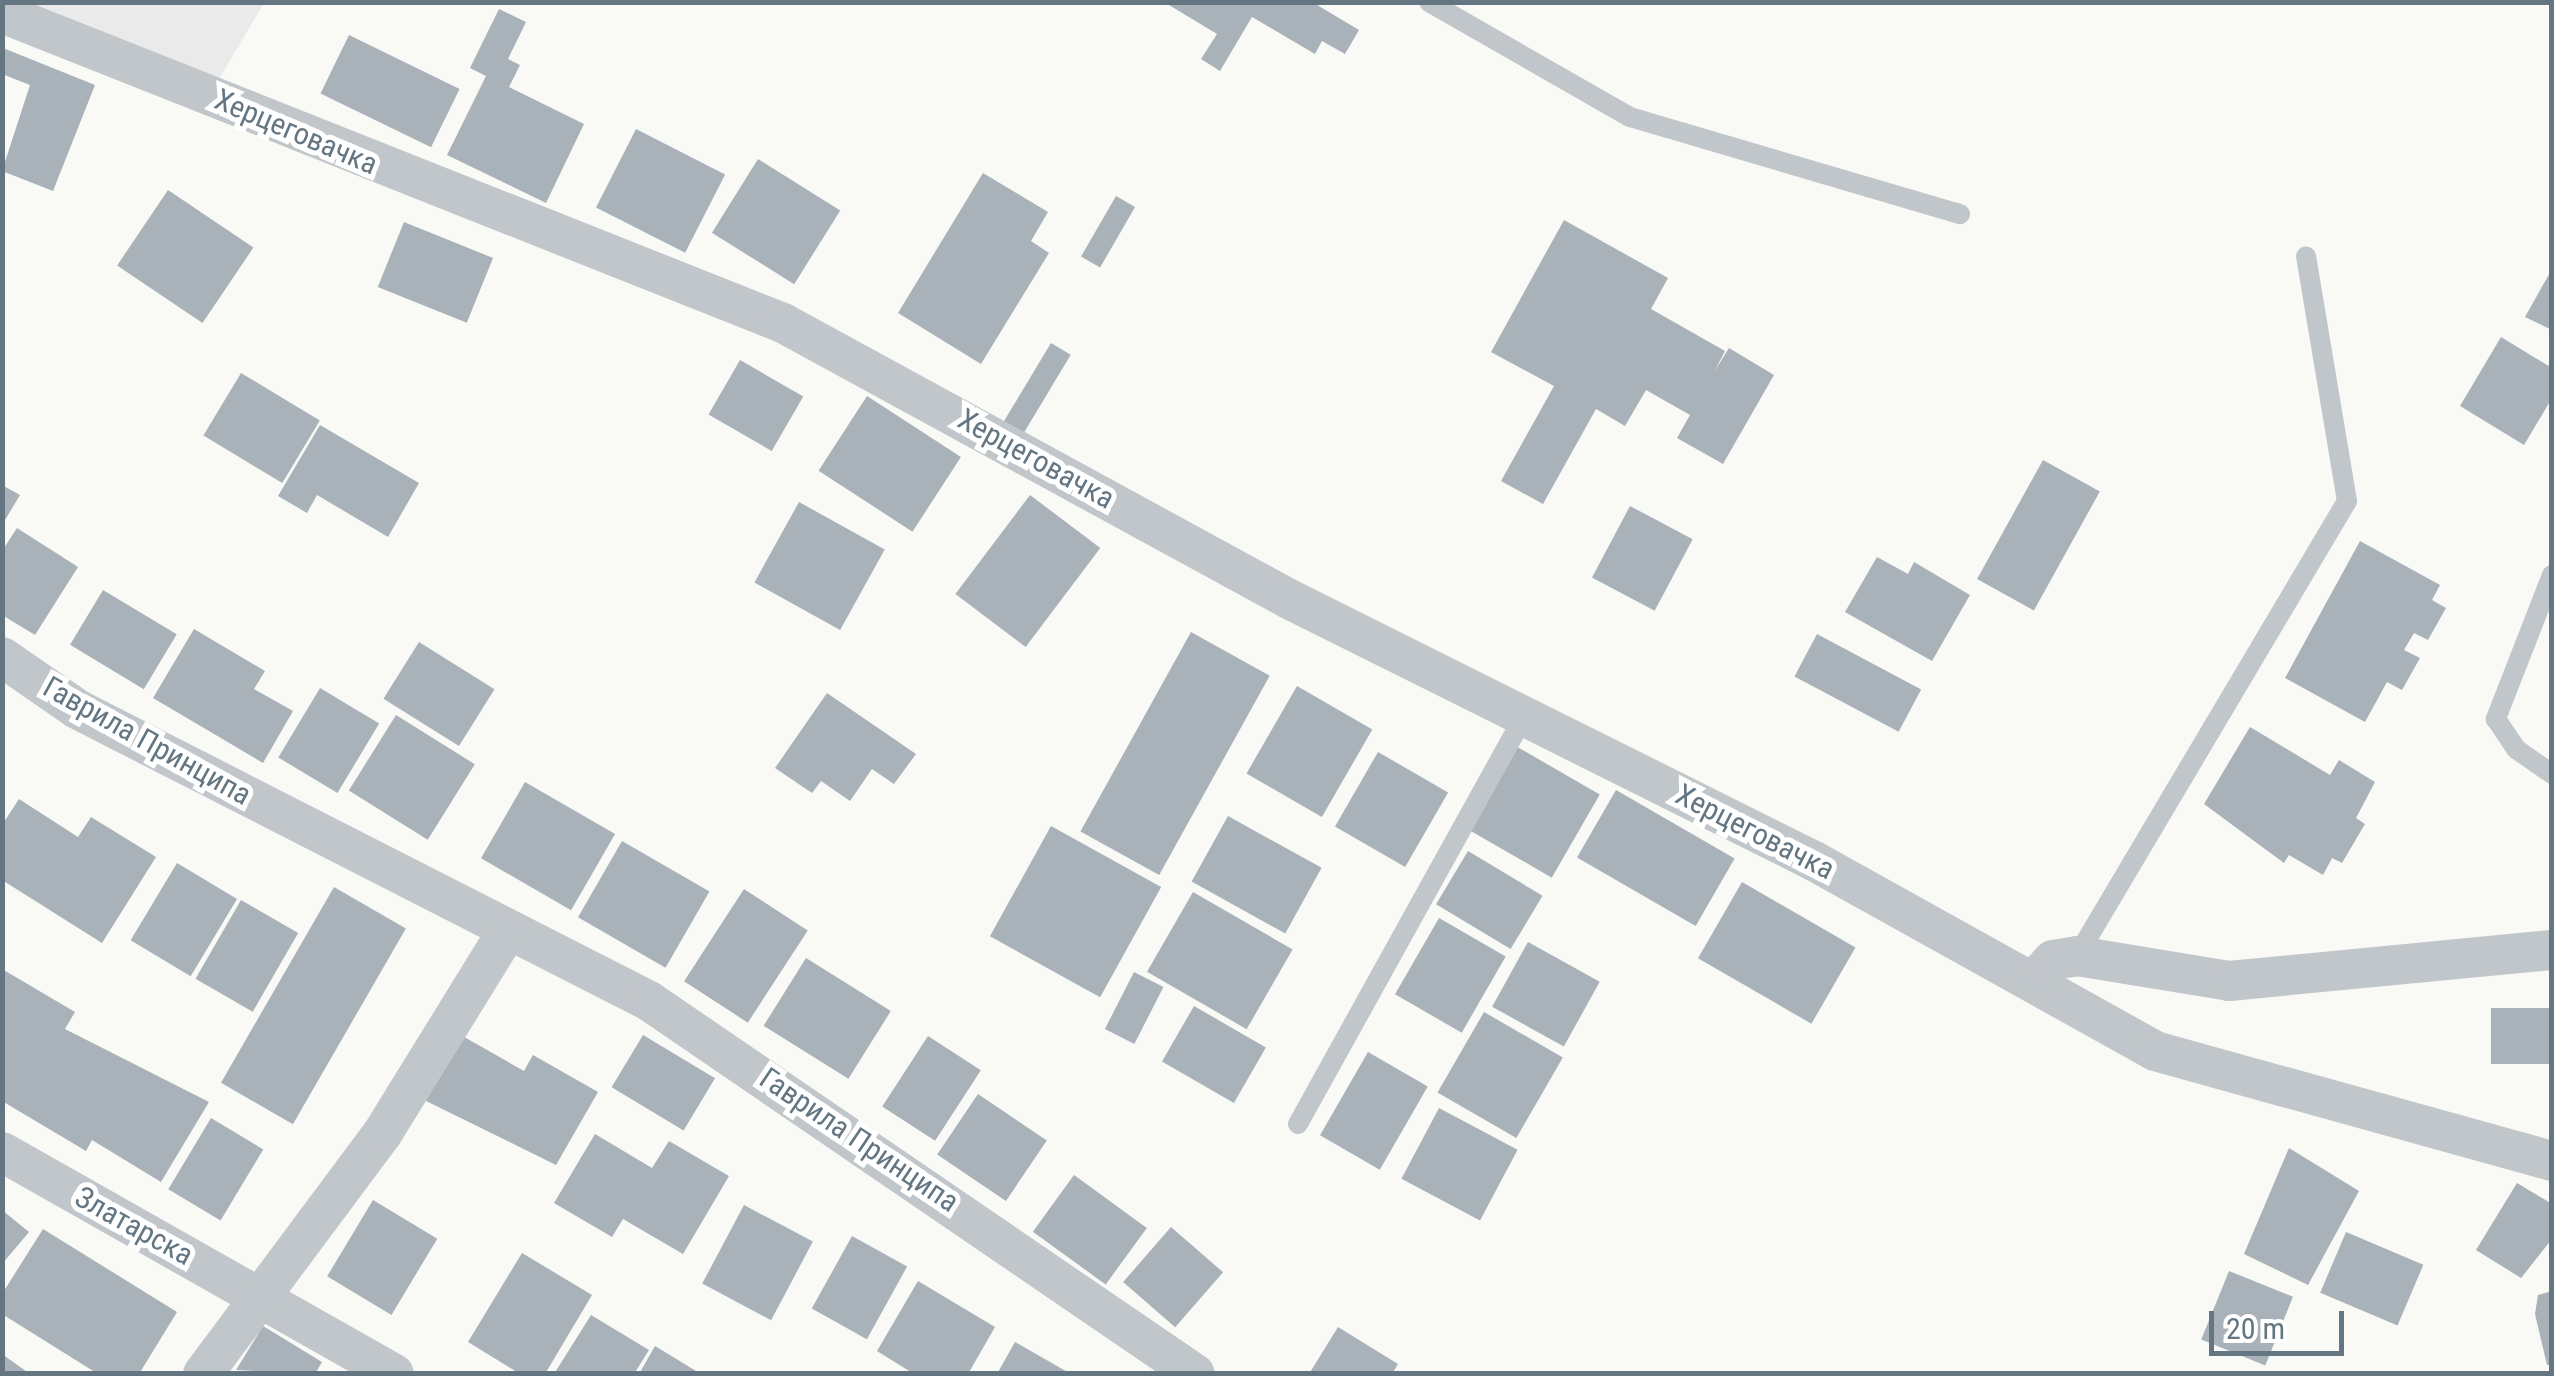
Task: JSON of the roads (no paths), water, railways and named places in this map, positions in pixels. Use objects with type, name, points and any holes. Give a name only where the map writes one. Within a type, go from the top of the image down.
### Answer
[{"type":"street","name":"Херцеговачка","points":[[2,13],[782,323],[1290,599],[1525,715],[2034,982],[2121,1035],[2199,1068],[2552,1162]]},
{"type":"street","name":"Гаврила Принципа","points":[[2,657],[77,709],[508,930],[727,1050],[1196,1374]]},
{"type":"street","points":[[203,1374],[265,1299],[382,1134],[508,930]]},
{"type":"street","points":[[2034,982],[2053,960],[2078,956],[2230,981],[2552,950]]},
{"type":"street","name":"Златарска","points":[[2,1152],[394,1374]]},
{"type":"lane","points":[[1429,2],[1630,116],[1960,214]]},
{"type":"lane","points":[[2078,956],[2347,502],[2306,256]]},
{"type":"lane","points":[[2552,576],[2496,719],[2516,749],[2552,774]]},
{"type":"lane","points":[[1298,1124],[1525,715]]}]
